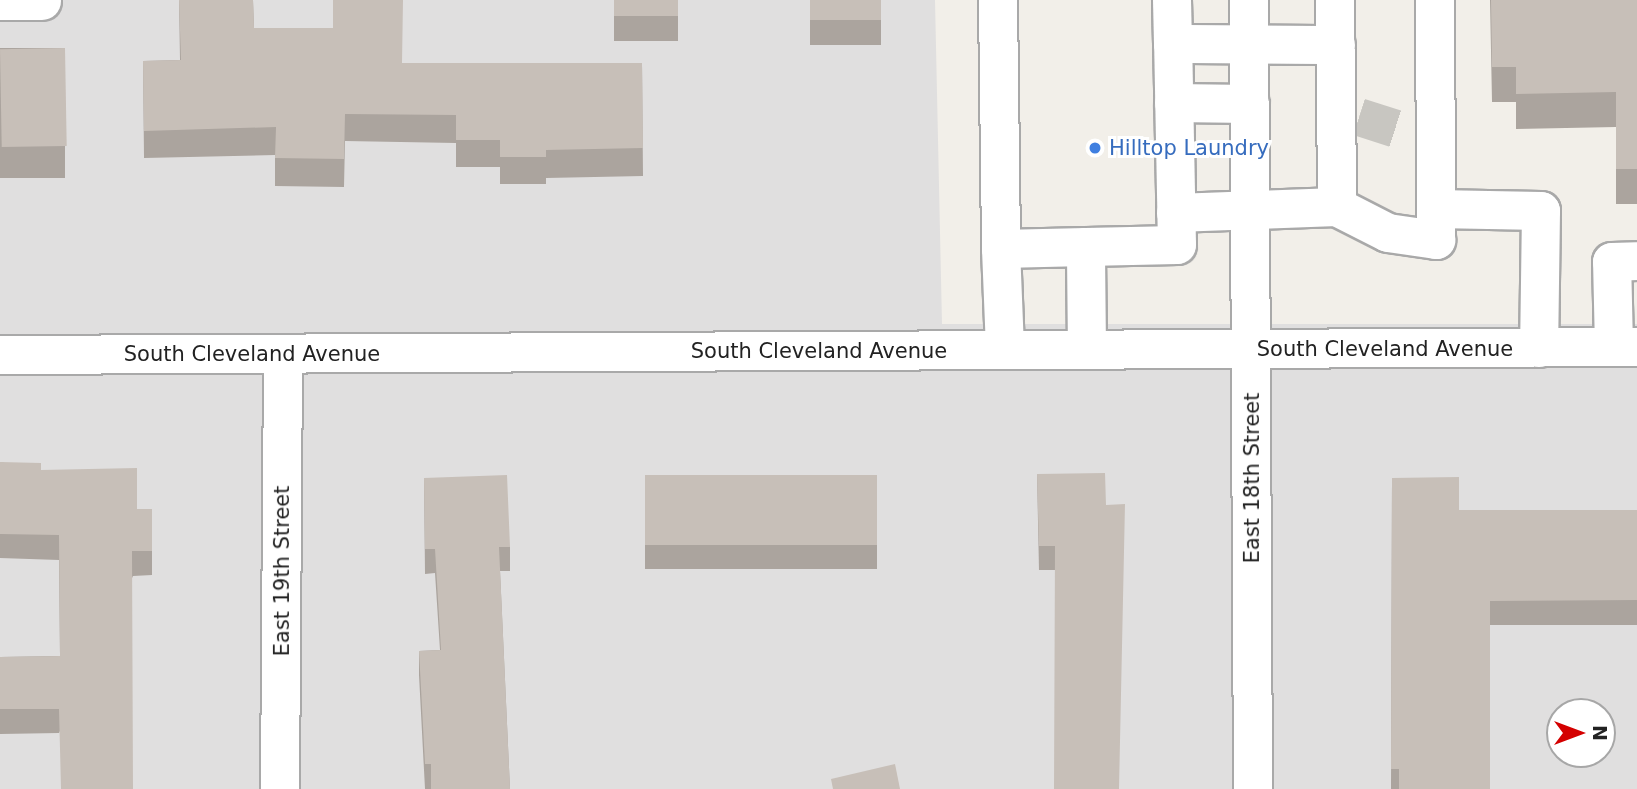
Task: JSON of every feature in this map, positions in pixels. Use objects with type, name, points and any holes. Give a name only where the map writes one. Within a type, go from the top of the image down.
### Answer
[{"type":"street","points":[[998,0],[1005,350]]},
{"type":"street","points":[[1001,249],[1177,246],[1172,0]]},
{"type":"street","name":"East 18th Street","points":[[1249,0],[1253,789]]},
{"type":"street","points":[[1335,0],[1336,46],[1348,113],[1337,207]]},
{"type":"street","points":[[1176,213],[1337,207],[1388,233],[1436,240],[1436,209],[1423,139],[1435,0]]},
{"type":"street","points":[[0,1],[42,1]]},
{"type":"street","points":[[1173,44],[1336,46]]},
{"type":"street","points":[[1174,103],[1250,104]]},
{"type":"street","points":[[1436,209],[1541,211],[1539,348]]},
{"type":"street","points":[[1086,247],[1087,350]]},
{"type":"street","points":[[1625,347],[1612,262],[1637,261]]},
{"type":"street","name":"South Cleveland Avenue","points":[[0,355],[1625,347]]},
{"type":"street","name":"East 19th Street","points":[[280,789],[283,354]]},
{"type":"shaded area","points":[[0,0],[935,0],[942,324],[1637,324],[1637,789],[0,789]]},
{"type":"building","points":[[179,0],[253,0],[254,28],[333,28],[333,0],[403,0],[402,63],[642,63],[643,148],[546,150],[546,157],[500,157],[500,140],[456,140],[456,115],[345,114],[344,159],[275,158],[276,127],[144,131],[143,61],[181,60]]},
{"type":"building","points":[[614,0],[678,0],[678,16],[614,16]]},
{"type":"building","points":[[810,0],[881,0],[881,20],[810,20]]},
{"type":"building","points":[[1491,0],[1637,0],[1637,169],[1616,169],[1616,92],[1516,94],[1516,67],[1492,67]]},
{"type":"building","points":[[65,48],[67,146],[2,147],[0,49]]},
{"type":"building","points":[[0,462],[41,463],[41,470],[137,468],[137,509],[152,509],[152,551],[132,551],[133,789],[61,789],[59,709],[0,709],[0,657],[60,656],[59,535],[0,534]]},
{"type":"building","points":[[1105,473],[1106,505],[1125,504],[1119,789],[1054,789],[1055,546],[1039,546],[1037,474]]},
{"type":"building","points":[[507,475],[510,547],[499,547],[510,789],[431,789],[431,764],[425,764],[419,651],[441,650],[435,549],[425,549],[424,478]]},
{"type":"building","points":[[645,475],[877,475],[877,545],[645,545]]},
{"type":"building","points":[[1459,477],[1459,510],[1637,510],[1637,600],[1490,601],[1490,789],[1399,789],[1399,769],[1391,769],[1392,478]]},
{"type":"building","points":[[895,764],[900,789],[833,789],[831,779]]},
{"type":"tunnel","points":[[1359,117],[1409,133]]},
{"type":"place","name":"Hilltop Laundry","points":[[1095,148]]}]
